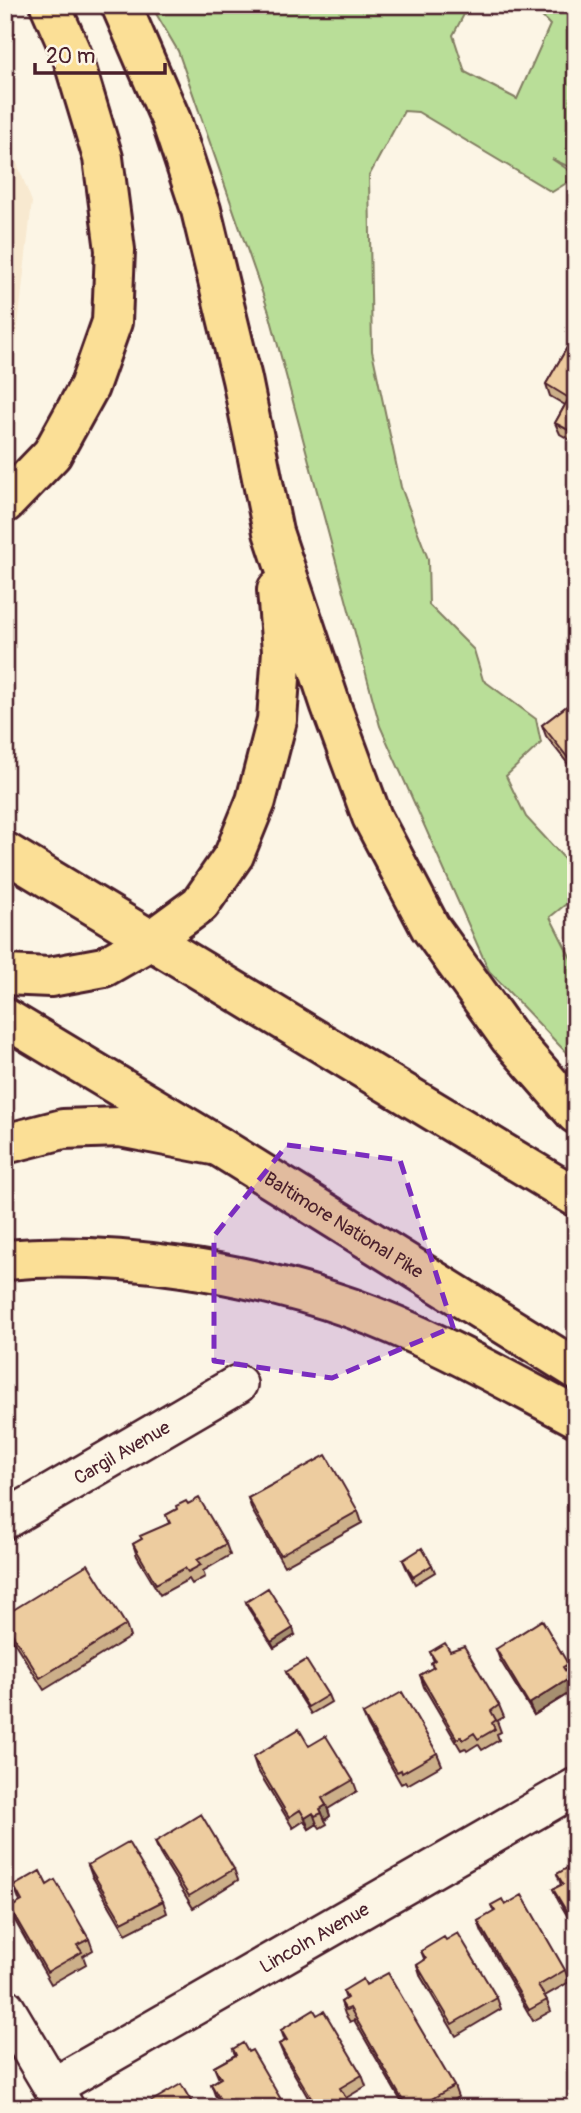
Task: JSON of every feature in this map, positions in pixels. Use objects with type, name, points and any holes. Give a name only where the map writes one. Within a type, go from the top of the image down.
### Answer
[{"type":"main road","points":[[5,503],[52,454],[89,387],[111,323],[115,250],[103,158],[72,55],[50,5]]},
{"type":"main road","points":[[121,5],[171,120],[201,210],[242,379],[273,532],[331,706],[379,830],[430,927],[509,1037],[576,1114]]},
{"type":"main road","points":[[5,975],[50,977],[104,968],[151,940],[200,904],[234,855],[256,801],[277,720],[282,651],[273,532]]},
{"type":"main road","points":[[5,852],[576,1197]]},
{"type":"main road","name":"Baltimore National Pike","points":[[5,1018],[218,1146],[576,1368]]},
{"type":"main road","points":[[5,1144],[63,1129],[120,1127],[218,1146]]},
{"type":"main road","points":[[5,1259],[49,1256],[142,1262],[256,1281],[351,1308],[453,1352],[576,1416]]},
{"type":"street","name":"Cargil Avenue","points":[[5,1520],[238,1384]]},
{"type":"street","name":"Lincoln Avenue","points":[[59,2098],[576,1787]]},
{"type":"street","points":[[5,2007],[59,2098]]},
{"type":"highlighted area","points":[[287,1145],[400,1160],[453,1327],[332,1378],[214,1361],[214,1236]]},
{"type":"shaded area","points":[[5,132],[32,202],[15,352],[5,364]]},
{"type":"green space","points":[[151,5],[469,5],[453,35],[465,72],[517,99],[550,25],[531,5],[576,5],[576,170],[552,159],[576,177],[552,192],[418,112],[404,111],[369,176],[372,351],[401,487],[428,559],[429,605],[474,650],[483,680],[536,719],[541,743],[506,776],[526,817],[576,871],[576,896],[550,917],[576,968],[576,1063],[489,971],[380,726],[269,312],[178,51]]},
{"type":"building","points":[[576,332],[576,434],[555,423],[569,398],[546,384]]},
{"type":"building","points":[[576,699],[576,768],[542,725]]},
{"type":"building","points":[[326,1455],[358,1511],[280,1555],[248,1498]]},
{"type":"building","points":[[199,1498],[226,1544],[197,1560],[201,1565],[188,1572],[185,1568],[156,1584],[133,1544],[142,1539],[140,1536],[170,1523],[166,1515],[177,1509],[176,1506]]},
{"type":"building","points":[[422,1548],[432,1565],[413,1577],[403,1560]]},
{"type":"building","points":[[88,1564],[126,1625],[40,1678],[5,1622],[5,1615]]},
{"type":"building","points":[[268,1588],[293,1628],[271,1642],[246,1602]]},
{"type":"building","points":[[576,1590],[576,1605],[570,1594]]},
{"type":"building","points":[[542,1620],[568,1664],[563,1667],[570,1678],[529,1704],[496,1649]]},
{"type":"building","points":[[445,1643],[450,1651],[464,1646],[499,1705],[491,1711],[496,1720],[492,1723],[495,1729],[478,1739],[474,1733],[463,1740],[461,1737],[457,1739],[420,1675],[434,1667],[431,1663],[435,1660],[430,1652]]},
{"type":"building","points":[[306,1660],[328,1695],[308,1707],[286,1672]]},
{"type":"building","points":[[402,1692],[437,1753],[402,1773],[401,1770],[397,1772],[363,1714]]},
{"type":"building","points":[[299,1729],[309,1746],[326,1736],[353,1780],[322,1798],[326,1805],[320,1809],[322,1813],[315,1816],[313,1813],[305,1818],[300,1810],[289,1817],[253,1757]]},
{"type":"building","points":[[201,1814],[234,1869],[189,1896],[155,1842]]},
{"type":"building","points":[[128,1842],[163,1901],[122,1922],[88,1865]]},
{"type":"building","points":[[576,1863],[576,1927],[553,1889],[563,1884],[557,1874]]},
{"type":"building","points":[[40,1871],[47,1885],[55,1880],[89,1939],[77,1945],[82,1952],[47,1972],[10,1908],[22,1901],[14,1886]]},
{"type":"building","points":[[522,1895],[565,1970],[538,1986],[547,2000],[529,2010],[478,1921],[495,1911],[491,1905],[502,1899],[505,1905]]},
{"type":"building","points":[[458,1933],[497,1998],[452,2024],[417,1965],[426,1959],[421,1951],[444,1937],[446,1940]]},
{"type":"building","points":[[388,1973],[454,2086],[416,2108],[407,2108],[350,2008],[346,2010],[341,2002],[347,1998],[343,1991],[363,1979],[366,1985]]},
{"type":"building","points":[[314,2010],[317,2015],[324,2011],[362,2075],[340,2088],[352,2108],[323,2108],[319,2100],[314,2103],[279,2044],[287,2040],[281,2030]]},
{"type":"building","points":[[243,2043],[248,2052],[252,2050],[286,2108],[225,2108],[211,2084],[221,2078],[214,2067],[236,2055],[233,2049]]},
{"type":"building","points":[[576,2071],[576,2083],[570,2075]]},
{"type":"building","points":[[181,2084],[195,2108],[140,2108]]}]
